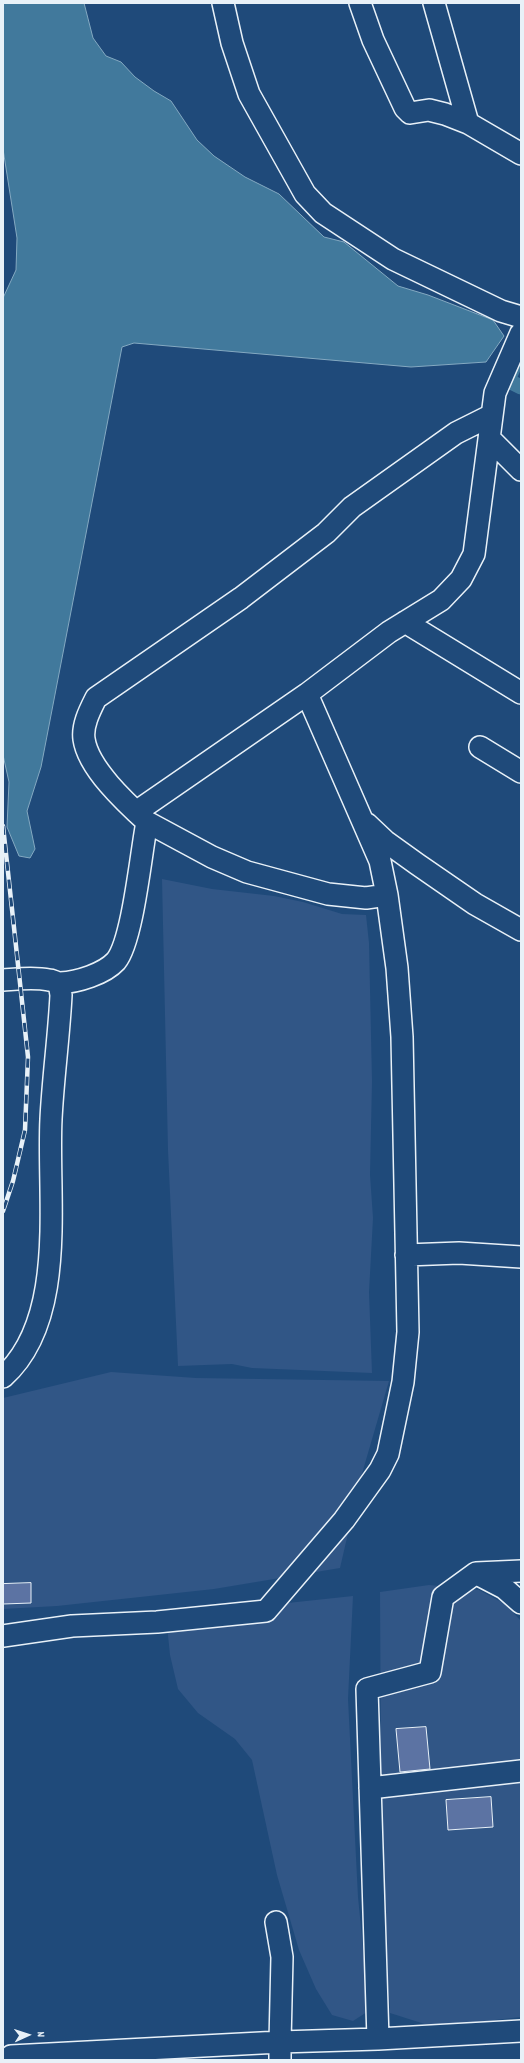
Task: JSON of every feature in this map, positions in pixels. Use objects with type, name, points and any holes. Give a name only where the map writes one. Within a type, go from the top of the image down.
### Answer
[{"type":"street","points":[[223,3],[232,43],[248,94],[305,194],[323,214],[393,258],[501,311],[521,316]]},
{"type":"street","points":[[360,3],[373,40],[405,108],[410,113],[429,110],[468,123],[521,154]]},
{"type":"street","points":[[434,3],[468,123]]},
{"type":"street","points":[[3,980],[49,980],[59,983],[106,970],[116,960],[123,945],[133,909],[141,817],[405,622],[441,600],[461,579],[474,554],[495,393],[520,336]]},
{"type":"street","points":[[387,895],[366,898],[328,894],[247,872],[212,857],[141,817],[107,781],[90,757],[84,739],[87,717],[96,698],[241,598],[326,533],[352,507],[456,433],[492,415]]},
{"type":"street","points":[[490,439],[521,470]]},
{"type":"street","points":[[405,622],[521,693]]},
{"type":"street","points":[[3,1636],[15,1636],[72,1626],[157,1622],[266,1611],[344,1520],[380,1470],[388,1454],[403,1382],[408,1332],[402,1037],[397,968],[387,895],[380,861],[307,694]]},
{"type":"street","points":[[480,747],[521,772]]},
{"type":"street","points":[[360,817],[385,841],[417,864],[475,904],[521,930]]},
{"type":"street","points":[[3,1377],[16,1365],[28,1344],[38,1324],[47,1290],[50,1240],[51,1120],[61,995],[59,983]]},
{"type":"street","points":[[406,1255],[459,1252],[521,1257]]},
{"type":"street","points":[[378,2039],[367,1689],[430,1672],[443,1597],[476,1573],[521,1571]]},
{"type":"street","points":[[476,1573],[504,1588],[521,1603]]},
{"type":"street","points":[[370,1788],[521,1770]]},
{"type":"street","points":[[276,1922],[282,1957],[280,2051]]},
{"type":"street","points":[[11,2060],[11,2056],[280,2051],[378,2039],[521,2031]]},
{"type":"shaded area","points":[[3,3],[84,3],[93,38],[106,56],[121,62],[135,77],[171,101],[197,140],[214,156],[245,177],[279,194],[324,237],[344,242],[398,286],[428,295],[493,320],[504,336],[486,362],[411,367],[134,343],[122,347],[41,767],[27,811],[35,849],[30,858],[19,856],[7,827],[9,782],[3,755],[3,298],[16,270],[17,238],[3,149]]},
{"type":"shaded area","points":[[162,879],[212,889],[274,896],[303,902],[342,914],[366,915],[369,943],[372,1081],[370,1175],[373,1218],[369,1292],[372,1373],[252,1368],[232,1364],[178,1366],[168,1150]]},
{"type":"shaded area","points":[[111,1372],[196,1378],[389,1381],[361,1477],[340,1568],[214,1589],[57,1606],[3,1609],[3,1398]]},
{"type":"shaded area","points":[[429,1585],[479,1590],[505,1604],[521,1621],[521,1763],[381,1776],[380,1592]]},
{"type":"shaded area","points":[[353,1596],[348,1699],[358,1897],[366,1978],[367,2012],[353,2021],[332,2015],[316,1989],[299,1950],[277,1875],[252,1760],[235,1739],[198,1713],[178,1689],[170,1655],[166,1616]]},
{"type":"shaded area","points":[[521,1778],[521,2017],[434,2027],[390,2013],[378,1793]]},
{"type":"building","points":[[31,1583],[31,1603],[3,1604],[3,1584]]},
{"type":"building","points":[[426,1727],[430,1769],[400,1772],[396,1729]]},
{"type":"building","points":[[491,1797],[493,1827],[448,1830],[446,1800]]},
{"type":"waterway","points":[[515,364],[509,378],[513,383],[521,387]]},
{"type":"railway","points":[[3,826],[28,1057],[25,1130],[13,1181],[3,1211]]}]
